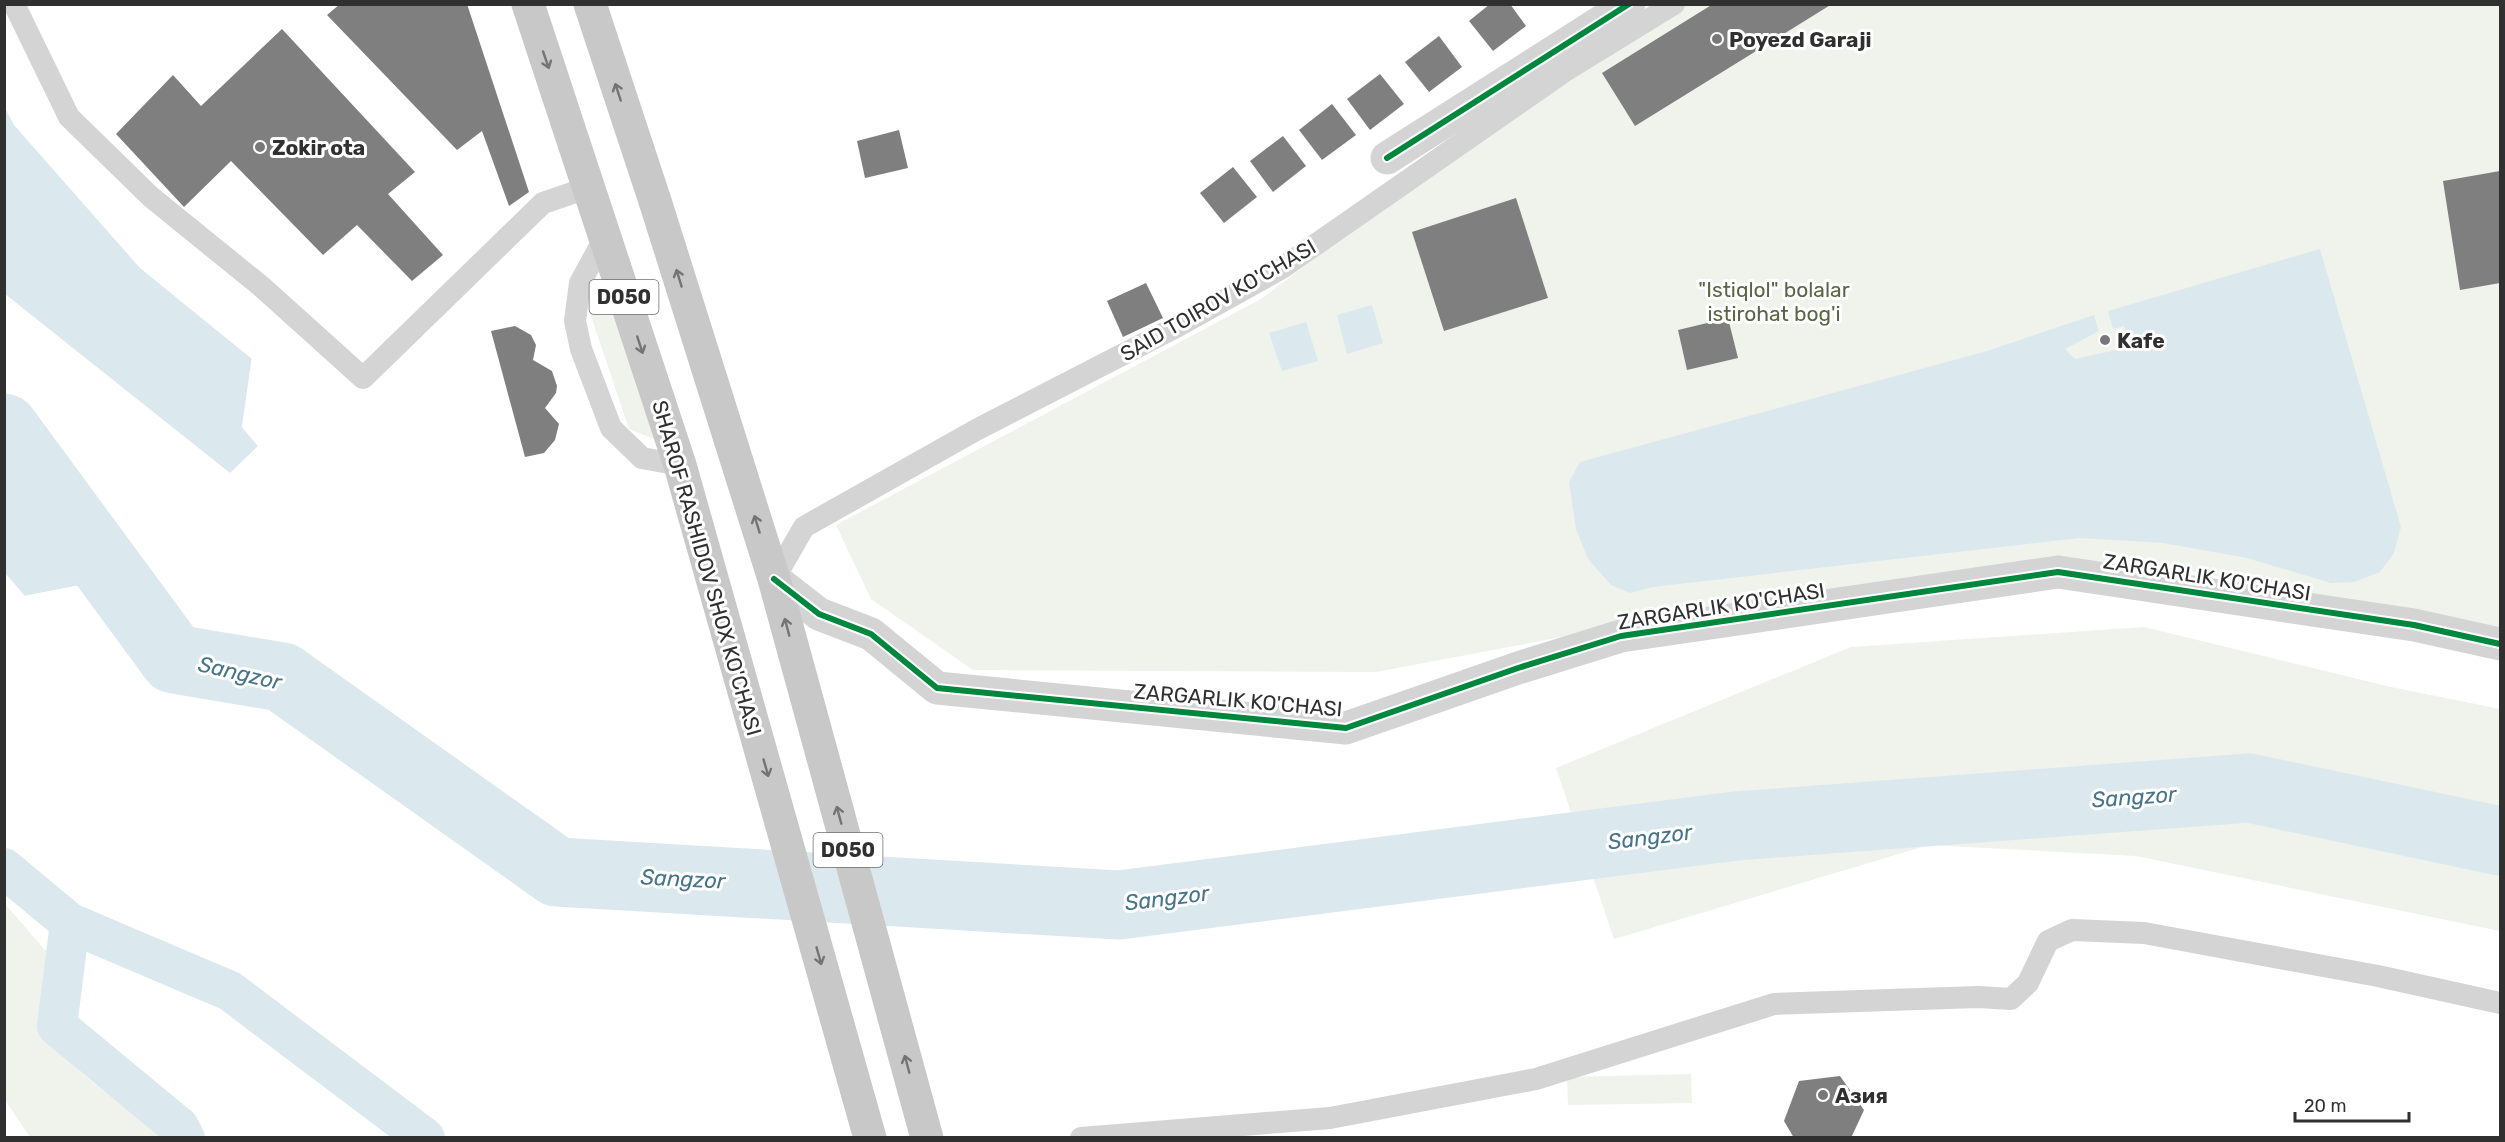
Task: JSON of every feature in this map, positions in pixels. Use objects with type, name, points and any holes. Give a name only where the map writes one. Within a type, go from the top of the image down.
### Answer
[{"type":"main road","name":"SHAROF RASHIDOV SHOX KO'CHASI","points":[[528,4],[680,465],[869,1132]]},
{"type":"main road","name":"D050","points":[[590,4],[659,213],[774,579],[925,1129]]},
{"type":"street","points":[[1387,158],[1629,4]]},
{"type":"street","name":"ZARGARLIK KO'CHASI","points":[[774,579],[819,614],[871,634],[937,688],[1346,728],[1518,668],[1621,636],[2058,572],[2414,625],[2500,644]]},
{"type":"lane","points":[[14,4],[69,117],[151,197],[262,287],[363,378],[543,203],[590,187]]},
{"type":"lane","name":"SAID TOIROV KO'CHASI","points":[[774,579],[804,526],[976,430],[1178,326],[1282,268],[1565,71],[1674,4]]},
{"type":"lane","points":[[605,237],[580,283],[575,321],[581,348],[611,428],[642,458],[680,465]]},
{"type":"lane","points":[[1082,1137],[1330,1118],[1524,1081],[1774,1004],[1978,997],[2011,999],[2028,983],[2048,941],[2072,930],[2144,933],[2378,976],[2500,1003]]},
{"type":"green space","name":"\"Istiqlol\" bolalar istirohat bog'i","points":[[1687,5],[2500,5],[2500,630],[2292,598],[2261,584],[2136,561],[2026,567],[1721,607],[1376,672],[973,670],[871,599],[836,525],[1261,299],[1475,138]]},
{"type":"green space","points":[[604,283],[659,441],[629,429],[590,313]]},
{"type":"green space","points":[[2144,627],[2391,687],[2500,709],[2500,931],[2136,856],[1929,845],[1614,939],[1556,768],[1851,647]]},
{"type":"green space","points":[[5,904],[57,964],[52,1026],[56,1043],[63,1054],[86,1077],[154,1127],[161,1137],[30,1137],[5,1100]]},
{"type":"green space","points":[[1691,1074],[1692,1103],[1568,1105],[1567,1077]]},
{"type":"shaded area","points":[[4,106],[14,125],[140,268],[252,359],[242,427],[258,446],[230,473],[5,294]]},
{"type":"shaded area","points":[[2320,249],[2401,527],[2394,553],[2380,572],[2354,582],[2331,583],[2247,558],[2163,543],[2079,538],[1653,587],[1630,593],[1611,585],[1588,559],[1576,529],[1569,482],[1580,462],[1987,351],[2094,315],[2099,331],[2065,349],[2075,359],[2129,347],[2124,326],[2113,329],[2108,311]]},
{"type":"shaded area","points":[[1372,305],[1383,343],[1347,354],[1337,315]]},
{"type":"shaded area","points":[[1306,322],[1318,361],[1282,371],[1269,333]]},
{"type":"shaded area","points":[[4,398],[131,569],[104,597],[91,583],[24,596],[5,573]]},
{"type":"pier","points":[[252,356],[255,360],[245,426],[261,446],[229,476],[258,446],[242,427]]},
{"type":"pier","points":[[133,567],[133,571],[104,600],[90,586],[24,599],[4,578],[5,573],[25,596],[91,583],[104,597]]},
{"type":"building","points":[[340,4],[467,4],[529,192],[509,206],[482,131],[457,150],[327,15]]},
{"type":"building","points":[[1490,4],[1510,4],[1526,26],[1493,51],[1469,21]]},
{"type":"building","name":"Poyezd Garaji","points":[[1713,4],[1832,4],[1635,126],[1602,73]]},
{"type":"building","name":"Zokir ota","points":[[282,29],[415,172],[388,194],[443,255],[412,281],[357,225],[323,255],[231,161],[184,207],[116,134],[173,75],[201,106]]},
{"type":"building","points":[[1439,36],[1462,67],[1429,92],[1405,62]]},
{"type":"building","points":[[1380,74],[1404,104],[1370,130],[1347,99]]},
{"type":"building","points":[[1332,104],[1356,135],[1322,160],[1299,130]]},
{"type":"building","points":[[899,130],[908,168],[865,178],[857,141]]},
{"type":"building","points":[[1283,136],[1306,166],[1273,192],[1250,161]]},
{"type":"building","points":[[1233,167],[1257,197],[1224,223],[1200,193]]},
{"type":"building","points":[[2500,171],[2500,283],[2460,290],[2443,181]]},
{"type":"building","points":[[1516,198],[1548,298],[1444,331],[1412,232]]},
{"type":"building","points":[[1146,283],[1163,318],[1123,337],[1107,301]]},
{"type":"building","points":[[1728,318],[1738,358],[1687,370],[1678,330]]},
{"type":"building","points":[[515,326],[531,335],[536,345],[533,360],[552,371],[557,386],[556,393],[545,408],[559,424],[555,440],[544,453],[525,457],[491,331]]},
{"type":"building","name":"Азия","points":[[1840,1076],[1864,1110],[1851,1138],[1794,1138],[1784,1121],[1799,1081]]},
{"type":"waterway","name":"Sangzor","points":[[4,428],[174,659],[282,677],[557,872],[1119,905],[1736,826],[2249,788],[2500,841]]},
{"type":"waterway","points":[[4,868],[70,923],[57,1026],[179,1127],[185,1138]]},
{"type":"waterway","points":[[70,923],[230,991],[425,1138]]},
{"type":"cycle path","points":[[1387,158],[1629,4]]},
{"type":"cycle path","points":[[774,579],[819,614],[871,634],[937,688],[1346,728],[1518,668],[1621,636],[2058,572],[2414,625],[2500,644]]},
{"type":"place","name":"Poyezd Garaji","points":[[1717,39]]},
{"type":"place","name":"Zokir ota","points":[[260,147]]},
{"type":"place","name":"Kafe","points":[[2105,340]]},
{"type":"place","name":"Азия","points":[[1823,1095]]}]
